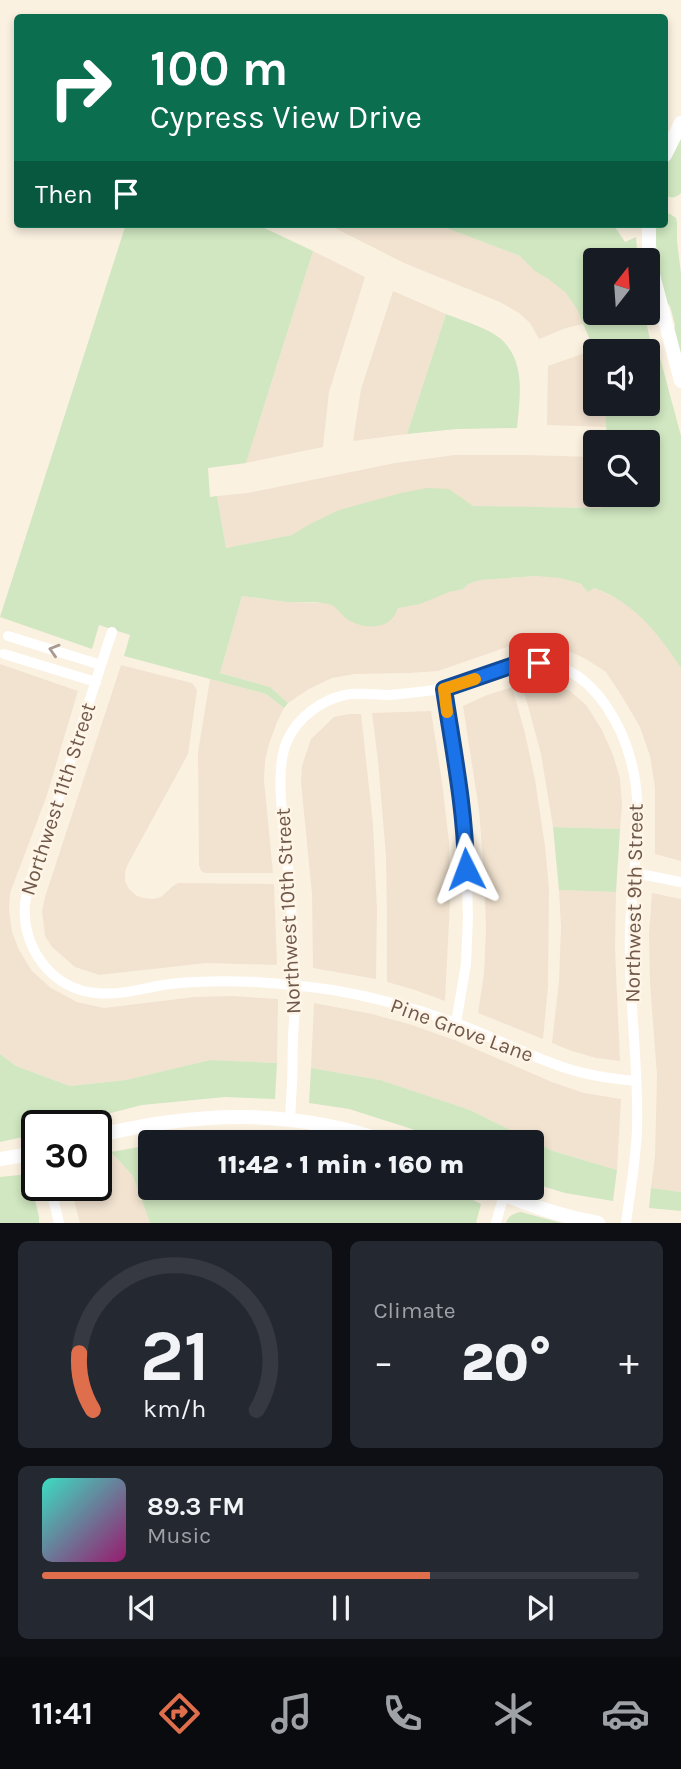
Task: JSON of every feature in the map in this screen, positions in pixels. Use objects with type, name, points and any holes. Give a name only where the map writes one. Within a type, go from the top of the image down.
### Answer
[{"type":"street","points":[[668,149],[681,123]]},
{"type":"street","points":[[649,228],[653,275],[681,381]]},
{"type":"street","name":"Northwest 11th Street","points":[[44,966],[32,946],[26,926],[28,886],[112,632]]},
{"type":"street","points":[[8,636],[101,665]]},
{"type":"street","points":[[4,654],[96,682]]},
{"type":"street","name":"Northwest 9th Street","points":[[444,689],[511,666],[530,663],[560,666],[584,681],[604,702],[619,727],[631,760],[637,808],[630,932],[637,1129],[626,1223]]},
{"type":"street","points":[[444,689],[466,844],[466,964],[456,1023]]},
{"type":"street","name":"Northwest 10th Street","points":[[290,1120],[295,985],[280,771],[287,740],[311,711],[346,695],[388,695],[444,689]]},
{"type":"street","points":[[635,873],[681,882]]},
{"type":"street","name":"Pine Grove Lane","points":[[44,966],[66,984],[94,993],[109,994],[170,984],[218,981],[295,985],[337,991],[381,1000],[456,1023],[567,1069],[636,1081]]},
{"type":"street","points":[[112,1132],[135,1126],[211,1117],[290,1120],[346,1130]]},
{"type":"street","points":[[0,1158],[21,1155]]},
{"type":"street","points":[[496,1223],[497,1200]]},
{"type":"street","points":[[520,1200],[548,1211],[598,1223]]},
{"type":"street","points":[[54,1201],[59,1223]]},
{"type":"shaded area","points":[[335,228],[448,228],[527,259],[577,299],[583,313],[583,324],[539,339],[530,323],[500,302],[404,263]]},
{"type":"shaded area","points":[[313,251],[365,277],[329,392],[323,447],[246,463]]},
{"type":"shaded area","points":[[393,291],[446,314],[407,434],[353,441],[361,389]]},
{"type":"shaded area","points":[[583,354],[583,416],[606,416],[607,427],[547,425],[548,366]]},
{"type":"shaded area","points":[[455,455],[583,457],[583,507],[607,508],[443,506],[226,548],[217,496],[248,493],[395,463]]},
{"type":"shaded area","points":[[550,575],[600,590],[624,603],[645,619],[681,668],[681,861],[655,854],[655,788],[650,756],[640,727],[606,672],[560,647],[534,644],[510,646],[438,671],[355,674],[332,678],[288,703],[270,687],[220,673],[242,596],[317,603],[459,587],[480,580]]},
{"type":"shaded area","points":[[0,664],[78,691],[46,798],[10,893],[12,932],[32,971],[51,988],[77,1002],[104,1008],[194,997],[278,999],[277,1063],[210,1060],[126,1080],[70,1086],[16,1066],[0,1054]]},
{"type":"shaded area","points":[[121,665],[192,683],[197,690],[188,754],[128,864],[125,881],[129,889],[137,896],[153,899],[161,897],[178,883],[274,884],[277,965],[206,963],[99,975],[75,967],[52,947],[45,936],[42,911],[45,897]]},
{"type":"shaded area","points":[[210,679],[266,694],[284,708],[265,761],[264,780],[273,873],[206,873],[201,871],[199,865],[198,752]]},
{"type":"shaded area","points":[[544,681],[570,691],[586,705],[602,730],[620,778],[620,829],[553,827],[541,754],[522,684]]},
{"type":"shaded area","points":[[512,687],[535,780],[549,889],[548,986],[543,1039],[478,1013],[484,974],[486,929],[484,874],[479,810],[463,706]]},
{"type":"shaded area","points":[[431,711],[449,842],[450,902],[445,1001],[387,982],[386,856],[372,713]]},
{"type":"shaded area","points":[[361,714],[373,824],[377,909],[376,979],[313,968],[312,894],[301,782],[302,766],[311,739],[334,717]]},
{"type":"shaded area","points":[[559,890],[616,892],[615,950],[620,1061],[596,1058],[552,1043],[559,981]]},
{"type":"shaded area","points":[[652,893],[681,899],[681,1192],[651,1188],[655,1156],[657,1075],[650,983]]},
{"type":"shaded area","points":[[314,1003],[409,1024],[457,1041],[552,1082],[584,1093],[621,1099],[617,1170],[544,1147],[544,1130],[510,1130],[470,1110],[380,1080],[311,1068]]},
{"type":"shaded area","points":[[112,1153],[133,1176],[138,1200],[142,1200],[150,1223],[80,1223],[74,1201],[112,1201]]},
{"type":"green space","points":[[681,133],[681,193],[675,197],[668,196],[668,162]]},
{"type":"green space","points":[[668,214],[676,218],[677,222],[681,274],[681,362],[673,332],[675,325],[670,306],[666,302],[660,273],[660,248],[656,248],[656,228],[668,228]]},
{"type":"green space","points":[[125,228],[264,228],[313,251],[246,463],[208,468],[210,497],[217,496],[226,548],[292,535],[339,510],[427,488],[449,489],[473,506],[660,507],[660,430],[606,430],[606,416],[660,416],[660,358],[681,436],[681,668],[644,620],[621,602],[594,588],[588,592],[581,584],[560,578],[537,576],[480,580],[420,604],[398,608],[389,621],[376,626],[354,623],[327,604],[242,596],[220,673],[270,687],[288,703],[284,708],[266,694],[124,656],[130,635],[99,625],[92,649],[0,617]]},
{"type":"green space","points":[[447,228],[616,228],[625,242],[636,237],[637,248],[583,248],[583,323],[566,293],[535,271],[520,256]]},
{"type":"green space","points":[[446,314],[489,331],[509,348],[520,380],[517,428],[457,429],[407,434]]},
{"type":"green space","points":[[584,326],[647,326],[650,339],[590,339]]},
{"type":"green space","points":[[553,827],[620,829],[616,892],[559,890]]},
{"type":"green space","points":[[0,1054],[16,1066],[70,1086],[126,1080],[210,1060],[277,1063],[275,1099],[225,1097],[142,1105],[112,1113],[112,1110],[21,1110],[21,1137],[0,1142]]},
{"type":"green space","points":[[311,1068],[380,1080],[470,1110],[510,1130],[414,1130],[349,1109],[309,1103]]},
{"type":"green space","points":[[138,1147],[138,1190],[133,1176],[112,1152]]},
{"type":"green space","points":[[544,1147],[617,1170],[613,1201],[544,1187]]},
{"type":"green space","points":[[21,1175],[21,1201],[35,1201],[39,1223],[0,1223],[0,1177]]},
{"type":"green space","points":[[651,1188],[681,1192],[681,1211],[649,1208]]},
{"type":"green space","points":[[142,1200],[473,1200],[481,1204],[476,1223],[150,1223]]},
{"type":"green space","points":[[521,1212],[561,1223],[506,1223],[512,1215]]},
{"type":"slow traffic","points":[[447,712],[444,689],[475,679]]},
{"type":"route","points":[[466,869],[466,844],[444,689],[511,666],[539,663]]}]
